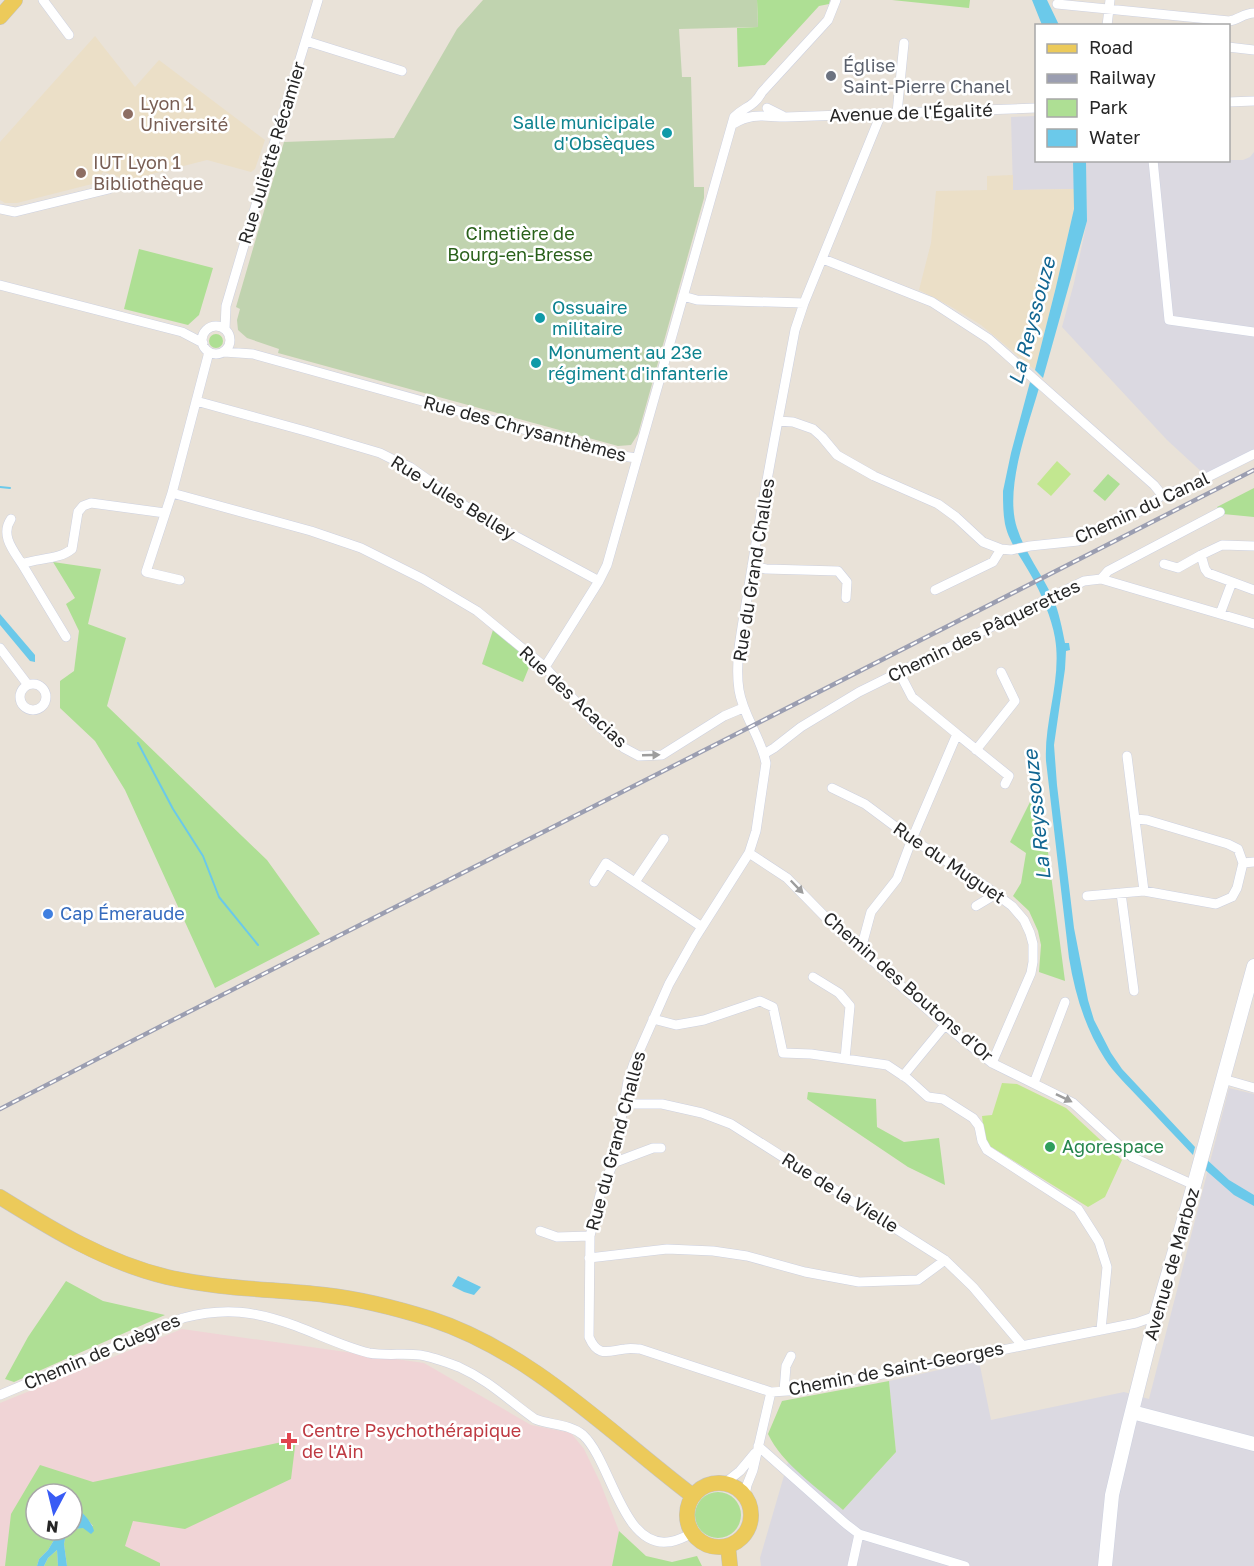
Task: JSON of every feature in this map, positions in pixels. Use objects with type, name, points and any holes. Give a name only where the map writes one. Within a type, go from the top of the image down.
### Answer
[{"type":"main road","points":[[0,16],[15,0]]},
{"type":"main road","name":"Avenue de Marboz","points":[[1105,1566],[1112,1495],[1132,1412],[1156,1316],[1254,966]]},
{"type":"main road","points":[[0,1197],[80,1245],[132,1267],[167,1277],[201,1283],[327,1295],[376,1304],[432,1320],[472,1336],[509,1356],[554,1385],[693,1496]]},
{"type":"main road","points":[[1132,1412],[1254,1444]]},
{"type":"main road","points":[[716,1482],[725,1483],[733,1485],[745,1495],[752,1515],[750,1525],[738,1541],[728,1546],[718,1547],[699,1540],[688,1524],[687,1514],[688,1505],[699,1489],[716,1482]]},
{"type":"main road","points":[[728,1546],[730,1566]]},
{"type":"street","points":[[43,0],[69,34]]},
{"type":"street","name":"Rue Juliette Récamier","points":[[225,329],[226,306],[318,0]]},
{"type":"street","name":"Rue des Chrysanthèmes","points":[[224,352],[254,354],[617,455],[636,458],[734,117],[737,114],[760,108],[762,93],[828,20],[836,0]]},
{"type":"street","points":[[1057,4],[1109,5],[1229,21],[1247,13],[1254,13]]},
{"type":"street","points":[[1107,24],[1109,5]]},
{"type":"street","points":[[306,40],[402,71]]},
{"type":"street","points":[[897,113],[904,43]]},
{"type":"street","points":[[1230,47],[1254,50]]},
{"type":"street","points":[[1230,102],[1254,101]]},
{"type":"street","name":"Avenue de l'Égalité","points":[[760,108],[786,117],[1035,108]]},
{"type":"street","name":"Rue du Grand Challes","points":[[605,1353],[596,1349],[589,1337],[590,1236],[600,1195],[613,1162],[628,1081],[634,1063],[669,984],[749,853],[756,831],[766,763],[764,753],[743,708],[739,690],[740,648],[752,566],[795,330],[881,114]]},
{"type":"street","points":[[1154,162],[1169,320],[1254,332]]},
{"type":"street","points":[[0,208],[15,212],[109,189]]},
{"type":"street","points":[[823,259],[932,302],[989,339],[1154,485],[1162,495]]},
{"type":"street","points":[[0,285],[182,332],[203,343],[209,352],[215,354],[224,352],[229,345],[228,332],[218,326],[182,332]]},
{"type":"street","points":[[683,296],[697,300],[804,303]]},
{"type":"street","name":"Rue Juliette Récamier","points":[[209,328],[226,306]]},
{"type":"street","points":[[203,343],[203,336],[209,328]]},
{"type":"street","name":"Rue des Chrysanthèmes","points":[[230,339],[254,354]]},
{"type":"street","points":[[180,580],[146,572],[172,494],[209,352]]},
{"type":"street","name":"Rue Jules Belley","points":[[196,401],[380,453],[411,467],[482,518],[599,581]]},
{"type":"street","points":[[778,422],[793,422],[813,429],[822,436],[837,455],[874,476],[938,504],[983,542],[1006,549],[993,562],[935,590]]},
{"type":"street","name":"Chemin du Canal","points":[[1006,549],[1078,541],[1144,508],[1162,495],[1186,488],[1254,454]]},
{"type":"street","points":[[545,667],[607,565],[636,458]]},
{"type":"street","name":"Rue des Acacias","points":[[172,494],[311,531],[361,548],[423,579],[477,612],[545,667],[592,720],[624,748],[639,756],[662,755],[724,716],[743,708]]},
{"type":"street","points":[[22,564],[66,554],[72,549],[78,512],[83,506],[91,503],[165,513]]},
{"type":"street","points":[[1101,579],[1108,571],[1220,513]]},
{"type":"street","points":[[11,519],[6,540],[66,638]]},
{"type":"street","points":[[1164,564],[1178,568],[1222,545],[1254,546]]},
{"type":"street","points":[[1201,555],[1204,569],[1208,573],[1254,590]]},
{"type":"street","points":[[752,566],[766,569],[838,572],[847,582],[846,598]]},
{"type":"street","name":"Chemin des Pâquerettes","points":[[764,753],[801,727],[859,692],[1084,581],[1101,579],[1254,624]]},
{"type":"street","points":[[1220,614],[1232,582]]},
{"type":"street","points":[[0,648],[28,685]]},
{"type":"street","points":[[899,672],[912,697],[1009,776],[1005,784]]},
{"type":"street","points":[[976,750],[1015,700],[1001,672]]},
{"type":"street","points":[[861,949],[871,912],[897,879],[912,838],[957,734]]},
{"type":"street","points":[[1128,756],[1144,891]]},
{"type":"street","name":"Rue du Muguet","points":[[832,788],[865,804],[996,894],[1012,906],[1024,920],[1033,944],[1031,973],[992,1063]]},
{"type":"street","points":[[1087,896],[1144,891],[1216,904],[1232,897],[1243,863],[1238,849],[1228,843],[1148,820],[1135,819]]},
{"type":"street","points":[[635,882],[664,839]]},
{"type":"street","name":"Chemin des Boutons d'Or","points":[[749,853],[787,878],[837,929],[945,1025],[992,1063],[1073,1103],[1132,1157],[1194,1185]]},
{"type":"street","points":[[1243,863],[1254,862]]},
{"type":"street","points":[[594,882],[606,863],[702,927]]},
{"type":"street","points":[[1121,893],[1134,991]]},
{"type":"street","points":[[976,906],[996,894]]},
{"type":"street","points":[[813,977],[839,993],[850,1006],[845,1059]]},
{"type":"street","points":[[653,1019],[676,1025],[704,1020],[760,1001],[773,1007],[783,1053],[811,1054],[886,1065],[928,1097],[943,1099],[973,1118],[979,1126],[982,1141],[987,1150],[1078,1209],[1099,1242],[1107,1267],[1101,1330]]},
{"type":"street","points":[[1034,1083],[1065,1002]]},
{"type":"street","points":[[903,1076],[945,1025]]},
{"type":"street","points":[[1223,1079],[1254,1088]]},
{"type":"street","name":"Rue de la Vielle","points":[[624,1104],[662,1104],[702,1113],[731,1124],[945,1260],[973,1287],[1022,1345]]},
{"type":"street","points":[[613,1162],[662,1148]]},
{"type":"street","points":[[540,1231],[557,1236],[590,1236]]},
{"type":"street","points":[[589,1258],[666,1249],[713,1251],[747,1256],[805,1272],[859,1282],[918,1280],[945,1260]]},
{"type":"street","name":"Chemin de Cuègres","points":[[0,1395],[183,1318],[220,1311],[261,1316],[296,1326],[368,1353],[419,1355],[433,1358],[481,1378],[535,1419],[572,1428],[582,1435],[591,1444],[630,1521],[642,1536],[665,1543],[693,1533]]},
{"type":"street","name":"Chemin de Saint-Georges","points":[[605,1353],[630,1348],[640,1349],[771,1392],[803,1390],[1136,1323],[1156,1316]]},
{"type":"street","points":[[784,1391],[786,1366],[791,1356]]},
{"type":"street","points":[[745,1495],[771,1392]]},
{"type":"street","points":[[725,1483],[740,1471],[757,1449]]},
{"type":"street","points":[[757,1449],[859,1534],[965,1566]]},
{"type":"street","points":[[852,1566],[859,1534]]},
{"type":"shaded area","name":"Lyon 1 Université","points":[[95,36],[135,87],[159,60],[265,140],[255,169],[251,172],[207,160],[129,180],[103,172],[96,183],[17,203],[5,203],[0,200],[0,142]]},
{"type":"shaded area","points":[[1035,116],[1035,162],[1073,162],[1074,189],[1013,190],[1011,117]]},
{"type":"shaded area","points":[[1254,152],[1254,449],[1205,475],[1167,440],[1062,327],[1087,221],[1086,162],[1230,162],[1230,160],[1243,160]]},
{"type":"shaded area","points":[[1013,175],[1013,190],[1074,189],[1074,209],[1035,370],[981,325],[919,290],[931,243],[936,191],[987,190],[987,176]]},
{"type":"shaded area","points":[[1229,1088],[1254,1094],[1254,1566],[761,1566],[760,1558],[788,1462],[843,1510],[896,1452],[889,1381],[979,1361],[991,1420],[1124,1392],[1149,1399]]},
{"type":"shaded area","name":"Centre Psychothérapique de l'Ain","points":[[182,1329],[424,1363],[531,1425],[571,1433],[584,1449],[619,1531],[612,1566],[0,1566],[0,1403]]},
{"type":"green space","name":"Cimetière de Bourg-en-Bresse","points":[[483,0],[757,0],[758,27],[679,29],[682,77],[691,77],[694,187],[704,187],[704,198],[638,434],[631,445],[618,446],[278,353],[279,349],[247,338],[238,330],[237,320],[240,309],[236,307],[284,142],[394,138],[457,29]]},
{"type":"green space","points":[[757,0],[830,0],[829,4],[819,6],[765,65],[738,67],[737,28],[758,27]]},
{"type":"green space","points":[[892,0],[970,0],[969,8]]},
{"type":"green space","points":[[139,249],[213,268],[199,315],[188,325],[124,309]]},
{"type":"green space","points":[[213,334],[219,334],[223,341],[219,348],[213,348],[209,344],[209,338]]},
{"type":"green space","points":[[1057,461],[1071,474],[1051,496],[1037,484]]},
{"type":"green space","points":[[1108,474],[1120,484],[1105,501],[1093,491]]},
{"type":"green space","points":[[1254,488],[1254,517],[1220,512],[1217,507]]},
{"type":"green space","points":[[53,562],[101,569],[88,624],[126,638],[107,706],[267,860],[320,934],[215,988],[125,790],[95,741],[60,708],[60,681],[74,671],[79,631],[66,604],[75,598]]},
{"type":"green space","points":[[493,630],[532,660],[523,682],[482,664]]},
{"type":"green space","points":[[1039,784],[1065,981],[1039,972],[1041,945],[1038,931],[1029,911],[1013,896],[1021,883],[1026,853],[1010,842]]},
{"type":"green space","name":"Agorespace","points":[[1002,1083],[1017,1084],[1066,1108],[1122,1160],[1105,1197],[1088,1207],[988,1145],[982,1116],[992,1115]]},
{"type":"green space","points":[[808,1092],[876,1099],[877,1127],[904,1142],[939,1138],[945,1185],[908,1167],[807,1099]]},
{"type":"green space","points":[[66,1281],[103,1301],[165,1315],[14,1382],[5,1379],[28,1337]]},
{"type":"green space","points":[[889,1381],[896,1452],[843,1510],[791,1465],[768,1434],[782,1401]]},
{"type":"green space","points":[[296,1439],[291,1479],[185,1529],[133,1521],[125,1546],[160,1563],[160,1566],[67,1566],[64,1542],[84,1542],[84,1528],[93,1526],[84,1515],[84,1482],[30,1482],[40,1465],[93,1482]]},
{"type":"green space","points":[[24,1492],[24,1542],[53,1542],[39,1559],[37,1566],[5,1566],[11,1514]]},
{"type":"green space","points":[[718,1492],[734,1499],[741,1515],[734,1531],[718,1538],[702,1531],[695,1515],[702,1499]]},
{"type":"green space","points":[[619,1531],[646,1556],[672,1562],[697,1556],[702,1566],[612,1566]]},
{"type":"green space","points":[[57,1550],[58,1566],[44,1566],[48,1558]]},
{"type":"water","points":[[1032,0],[1047,0],[1059,24],[1042,24]]},
{"type":"water","points":[[1073,162],[1086,162],[1087,221],[1043,378],[1035,370],[1074,209]]},
{"type":"water","points":[[1030,382],[1039,388],[1015,476],[1014,512],[1020,537],[1049,589],[1065,643],[1069,643],[1070,650],[1066,651],[1054,745],[1074,928],[1088,1000],[1094,1020],[1111,1053],[1122,1069],[1195,1147],[1193,1155],[1105,1059],[1086,1023],[1071,971],[1046,761],[1057,654],[1054,631],[1039,591],[1010,538],[1003,512],[1003,491]]},
{"type":"water","points":[[0,614],[35,655],[35,662],[30,661],[0,625]]},
{"type":"water","points":[[1204,1157],[1229,1180],[1254,1195],[1254,1206],[1234,1195],[1202,1167]]},
{"type":"water","points":[[458,1276],[481,1287],[474,1295],[464,1292],[452,1286]]},
{"type":"water","points":[[84,1514],[94,1531],[91,1534],[84,1529]]},
{"type":"water","points":[[53,1542],[64,1542],[67,1566],[58,1566],[57,1550],[48,1558],[44,1566],[37,1566],[39,1559]]},
{"type":"waterway","points":[[0,487],[10,488]]},
{"type":"waterway","points":[[138,743],[173,809],[203,856],[219,897],[258,945]]},
{"type":"railway","points":[[0,1109],[1254,470]]},
{"type":"place","name":"Église Saint-Pierre Chanel","points":[[831,76]]},
{"type":"place","name":"Lyon 1 Université","points":[[128,114]]},
{"type":"place","name":"Salle municipale d'Obsèques","points":[[667,133]]},
{"type":"place","name":"IUT Lyon 1 Bibliothèque","points":[[81,173]]},
{"type":"place","name":"Ossuaire militaire","points":[[540,318]]},
{"type":"place","name":"Monument au 23e régiment d'infanterie","points":[[536,363]]},
{"type":"place","name":"Cap Émeraude","points":[[48,914]]},
{"type":"place","name":"Agorespace","points":[[1050,1147]]},
{"type":"place","name":"Centre Psychothérapique de l'Ain","points":[[289,1441]]},
{"type":"water label","name":"La Reyssouze","points":[[1032,321]]},
{"type":"water label","name":"La Reyssouze","points":[[1037,815]]}]
